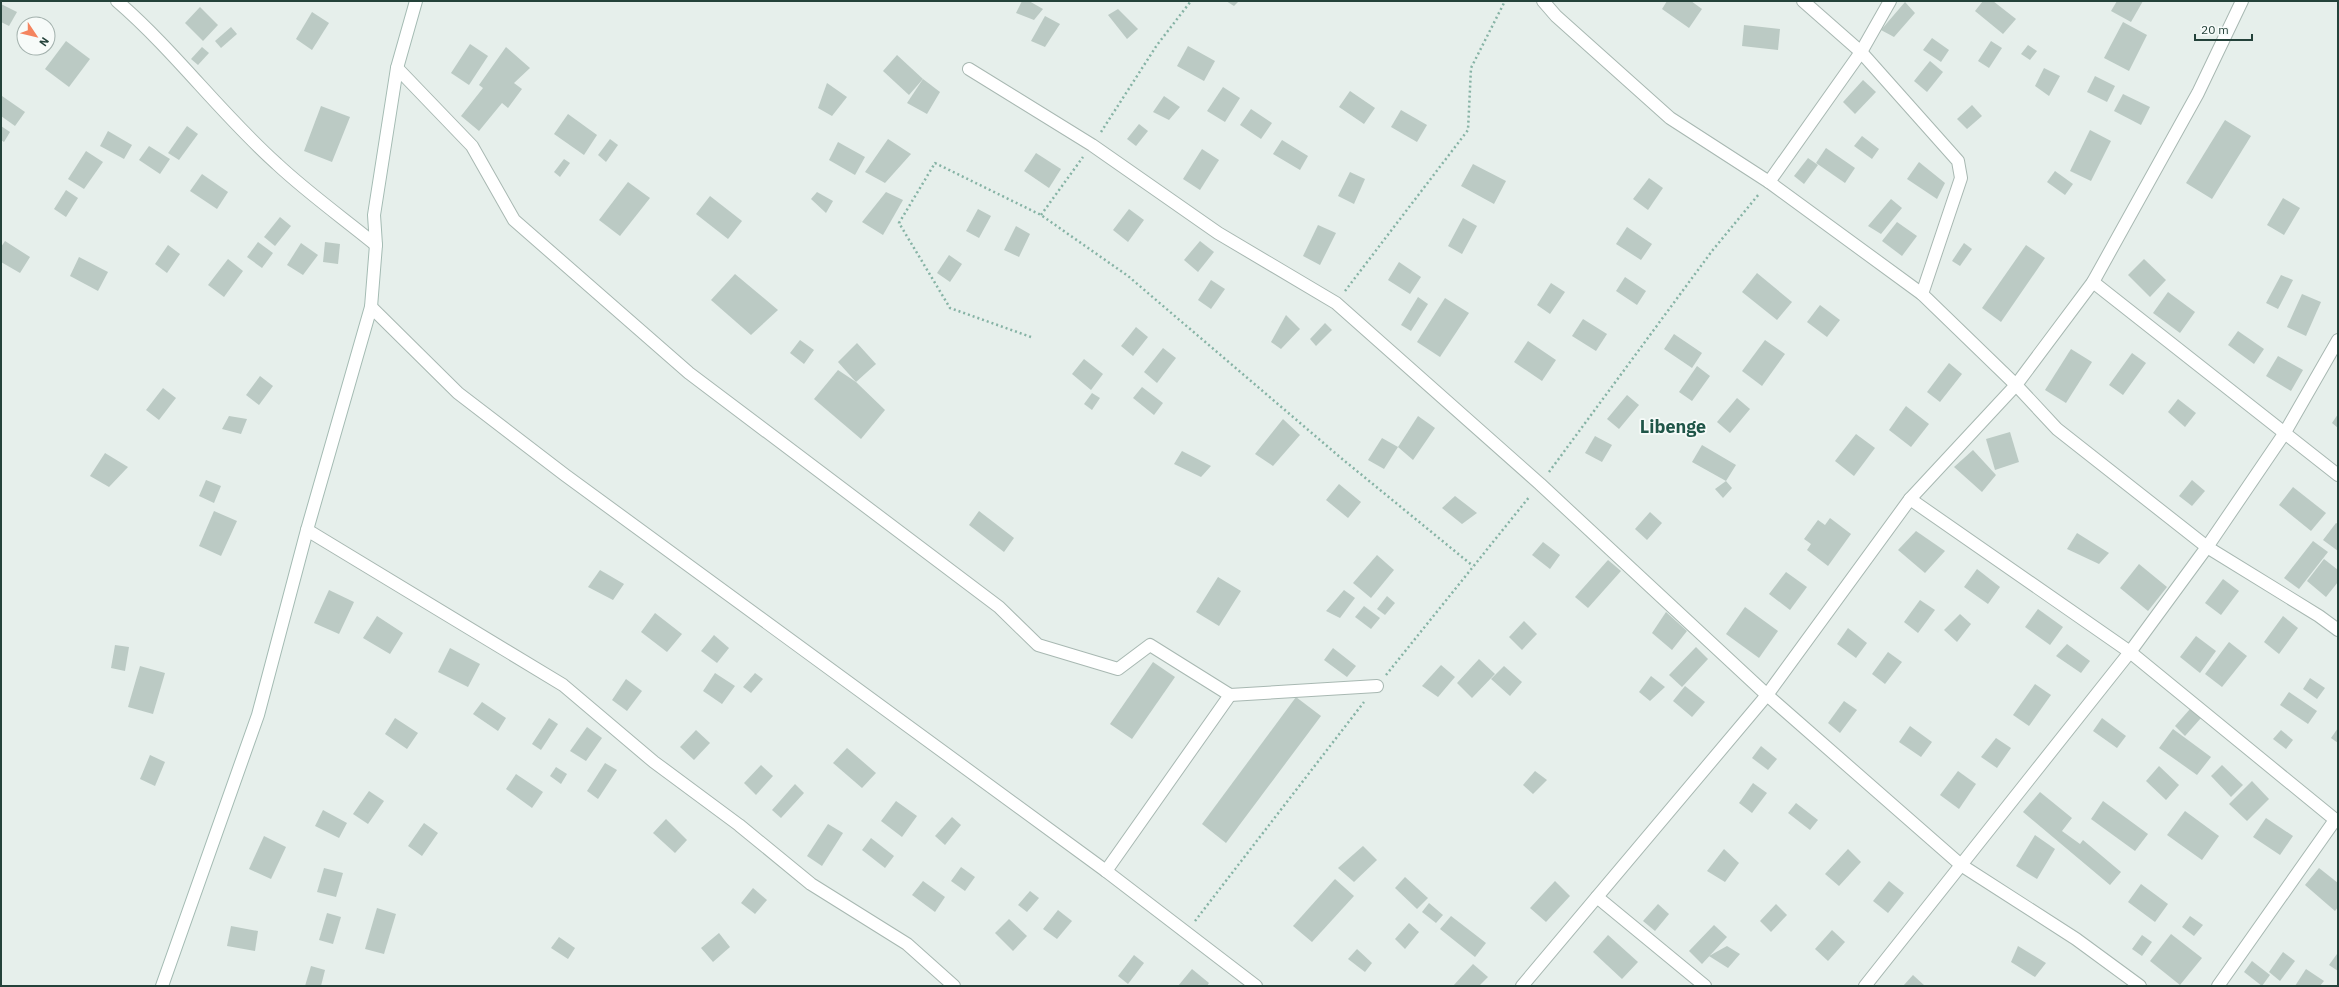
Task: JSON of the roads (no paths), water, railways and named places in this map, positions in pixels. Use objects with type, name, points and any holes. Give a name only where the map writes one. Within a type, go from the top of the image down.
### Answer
[{"type":"street","points":[[117,1],[150,30],[276,164],[376,245]]},
{"type":"street","points":[[162,986],[258,715],[307,530],[371,306],[376,245],[374,214],[397,68],[416,1]]},
{"type":"street","points":[[1544,1],[1556,16],[1670,118],[1770,182],[1922,294],[2016,385],[2057,429],[2207,547],[2319,616],[2338,630]]},
{"type":"street","points":[[1554,1],[1556,16]]},
{"type":"street","points":[[1803,1],[1861,52],[1958,161],[1961,178],[1922,294]]},
{"type":"street","points":[[1770,182],[1861,52],[1890,1]]},
{"type":"street","points":[[1522,986],[1767,695],[1910,499],[2016,385],[2093,282],[2198,93],[2242,1]]},
{"type":"street","points":[[397,68],[472,146],[514,220],[689,373],[998,607],[1038,645],[1118,668],[1150,645],[1230,695],[1377,686]]},
{"type":"street","points":[[969,69],[1092,145],[1218,233],[1336,303],[1540,484],[1767,695],[1961,865],[2076,940],[2140,986]]},
{"type":"street","points":[[2093,282],[2284,434],[2338,475]]},
{"type":"street","points":[[371,306],[464,398],[565,475],[1106,871],[1256,986]]},
{"type":"street","points":[[1865,986],[2130,652],[2207,547],[2284,434],[2338,340]]},
{"type":"street","points":[[1910,499],[2130,652],[2336,821],[2218,986]]},
{"type":"street","points":[[307,530],[563,685],[654,762],[739,825],[811,884],[907,944],[954,986]]},
{"type":"street","points":[[1106,871],[1230,695]]},
{"type":"street","points":[[1597,897],[1705,986]]},
{"type":"district","name":"Libenge","points":[[1673,427]]}]
